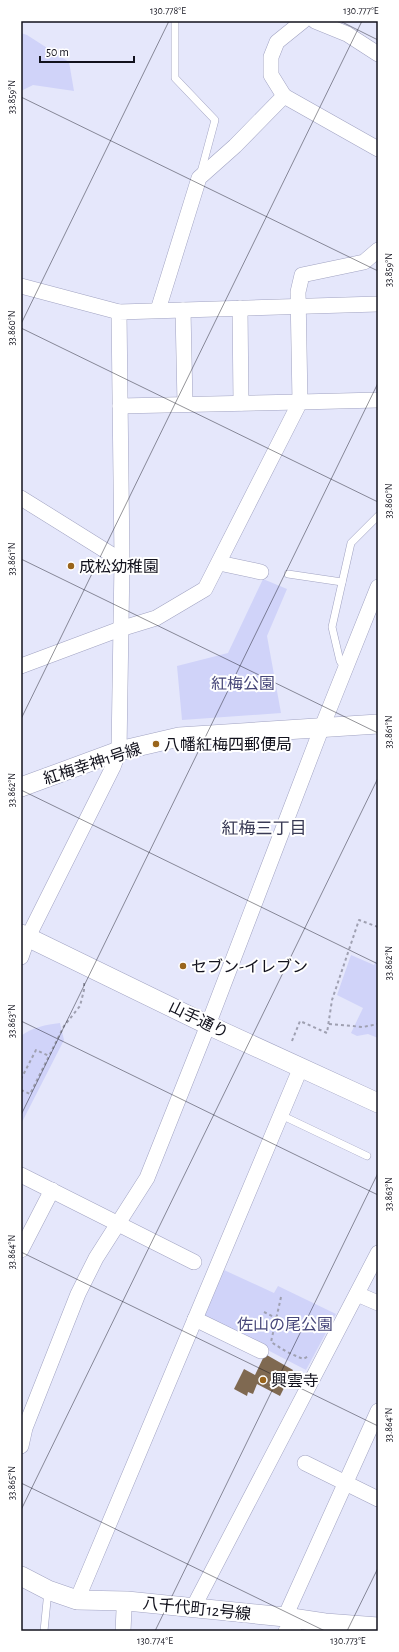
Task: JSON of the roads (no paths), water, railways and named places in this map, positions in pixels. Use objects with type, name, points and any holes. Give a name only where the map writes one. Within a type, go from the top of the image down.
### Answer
[{"type":"street","points":[[303,21],[277,42],[271,57],[271,74],[284,96],[378,149]]},
{"type":"street","points":[[315,21],[347,34],[378,54]]},
{"type":"street","points":[[158,310],[199,178],[235,146],[284,96]]},
{"type":"street","points":[[21,666],[120,629],[156,618],[205,589],[300,402],[298,292],[302,275],[364,262],[378,250]]},
{"type":"street","points":[[21,286],[119,312],[378,304]]},
{"type":"street","points":[[240,308],[241,403]]},
{"type":"street","points":[[183,310],[185,404]]},
{"type":"street","points":[[21,957],[24,936],[113,767],[119,751],[122,561],[119,312]]},
{"type":"street","points":[[120,406],[378,400]]},
{"type":"street","points":[[21,498],[122,561]]},
{"type":"street","points":[[219,563],[261,572]]},
{"type":"street","points":[[21,1446],[23,1427],[78,1294],[96,1258],[147,1178],[378,587]]},
{"type":"street","name":"紅梅幸神1号線","points":[[21,787],[119,751],[179,738],[378,724]]},
{"type":"street","name":"山手通り","points":[[24,936],[208,1025],[378,1103]]},
{"type":"street","points":[[77,1600],[301,1067]]},
{"type":"street","points":[[21,1175],[194,1262]]},
{"type":"street","points":[[21,1250],[52,1190]]},
{"type":"street","points":[[193,1608],[378,1253]]},
{"type":"street","points":[[357,1294],[378,1303]]},
{"type":"street","points":[[195,1319],[261,1351]]},
{"type":"street","points":[[290,1625],[345,1484],[378,1411]]},
{"type":"street","points":[[305,1463],[378,1499]]},
{"type":"street","name":"八千代町12号線","points":[[21,1576],[48,1590],[77,1600],[127,1601],[193,1608],[290,1625],[378,1627]]},
{"type":"street","points":[[124,1631],[124,1610],[127,1601]]},
{"type":"lane","points":[[175,21],[175,78],[215,120],[199,178]]},
{"type":"lane","points":[[345,669],[340,661],[332,627],[351,543],[378,516]]},
{"type":"lane","points":[[288,574],[342,582]]},
{"type":"lane","points":[[281,1115],[367,1156]]},
{"type":"lane","points":[[44,1631],[48,1590]]},
{"type":"place","name":"成松幼稚園","points":[[71,566]]},
{"type":"place","name":"八幡紅梅四郵便局","points":[[156,744]]},
{"type":"place","name":"セブン-イレブン","points":[[183,966]]},
{"type":"place","name":"興雲寺","points":[[263,1380]]},
{"type":"district","name":"紅梅三丁目","points":[[264,828]]},
{"type":"park label","name":"紅梅公園","points":[[243,683]]},
{"type":"park label","name":"佐山の尾公園","points":[[285,1324]]}]
